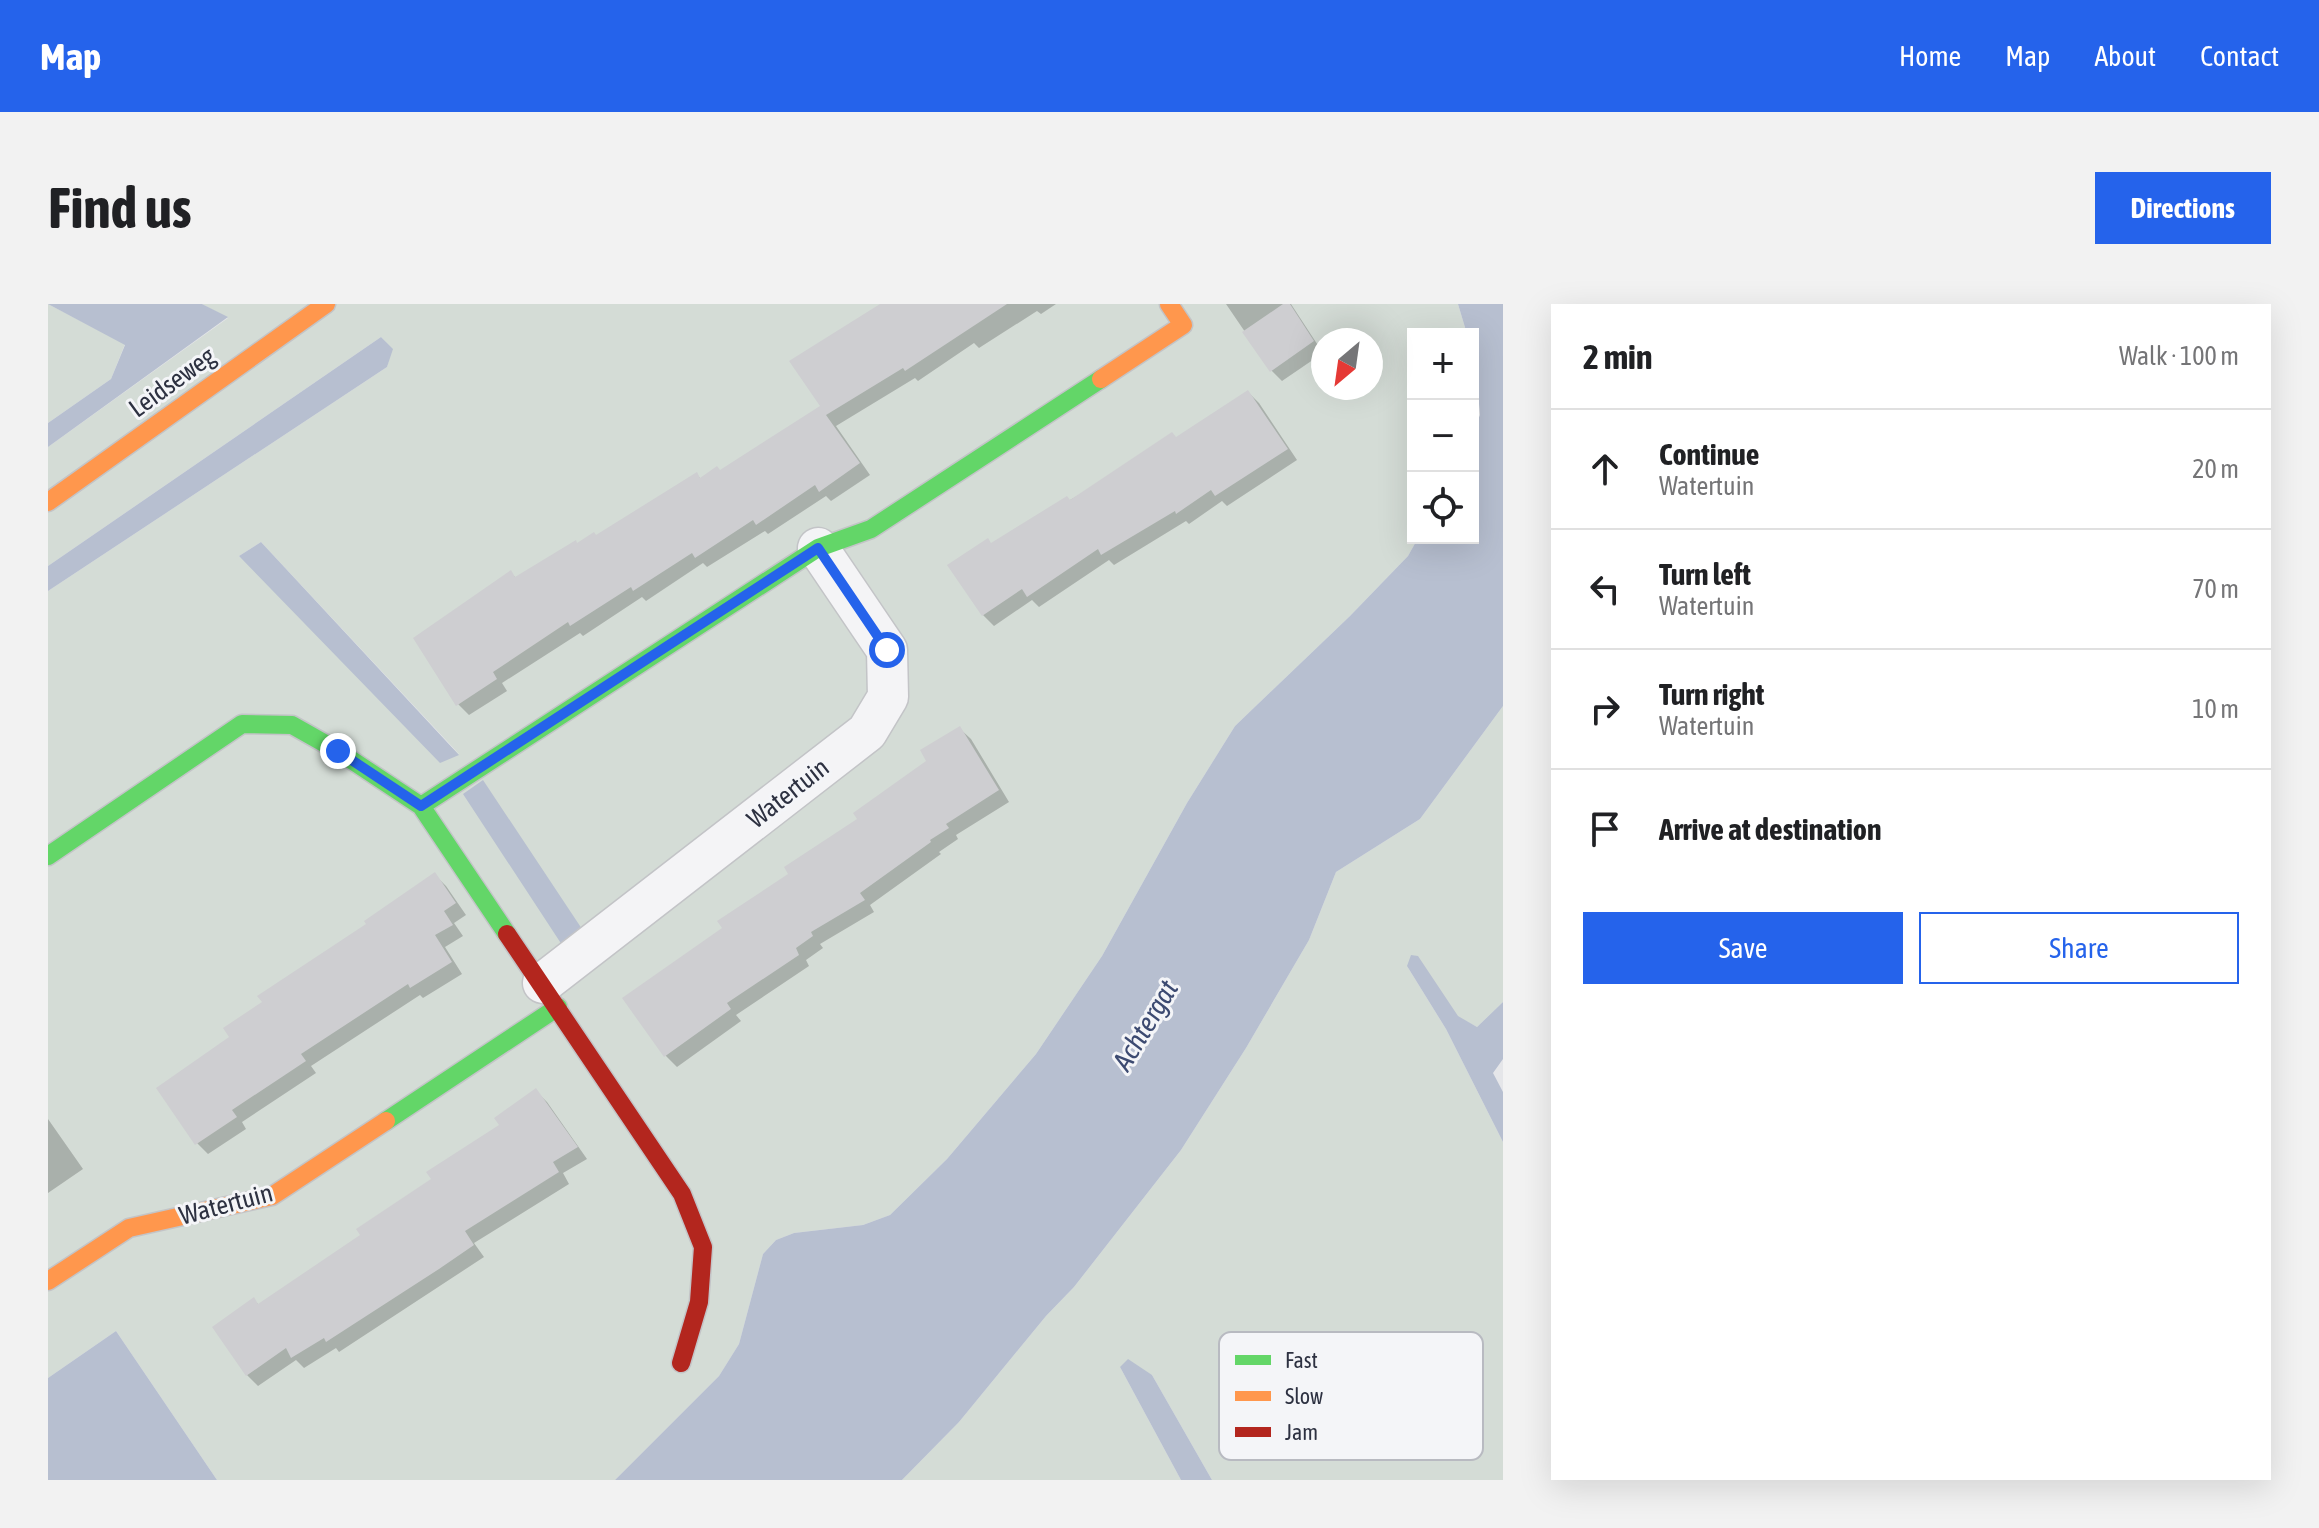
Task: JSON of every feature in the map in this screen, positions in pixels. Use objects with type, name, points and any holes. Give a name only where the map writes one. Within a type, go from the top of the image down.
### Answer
[{"type":"street","name":"Leidseweg","points":[[48,502],[326,304]]},
{"type":"street","points":[[421,806],[818,548],[871,529],[1183,325],[1169,304]]},
{"type":"street","name":"Watertuin","points":[[48,1281],[129,1228],[272,1196],[550,995],[867,732],[888,697],[887,650],[818,548]]},
{"type":"street","points":[[48,856],[242,724],[292,725],[338,751],[421,806],[682,1194],[703,1247],[699,1302],[681,1363]]},
{"type":"shaded area","points":[[48,304],[125,344],[111,379],[48,423]]},
{"type":"shaded area","points":[[202,304],[1458,304],[1465,328],[1407,328],[1407,544],[1415,544],[1408,556],[1235,726],[1187,803],[1102,956],[1036,1054],[947,1159],[890,1215],[863,1225],[794,1233],[776,1240],[763,1254],[739,1344],[719,1376],[615,1480],[217,1480],[116,1331],[48,1378],[48,591],[387,367],[392,349],[381,337],[48,566],[48,447],[228,318]],"holes":[[[261,542],[459,754],[239,556]]]},
{"type":"shaded area","points":[[1503,706],[1503,1002],[1477,1027],[1458,1017],[1407,966],[1446,1029],[1503,1142],[1503,1480],[1212,1480],[1152,1375],[1120,1367],[1181,1480],[902,1480],[959,1422],[1046,1316],[1074,1287],[1181,1150],[1246,1048],[1309,940],[1336,872],[1420,819]]},
{"type":"water","points":[[48,304],[202,304],[228,317],[48,447],[48,423],[111,379],[125,345]]},
{"type":"water","name":"Achtergat","points":[[1458,304],[1503,304],[1503,706],[1420,819],[1336,872],[1309,940],[1246,1048],[1181,1150],[1074,1287],[1046,1316],[959,1422],[902,1480],[615,1480],[719,1376],[739,1344],[763,1254],[776,1240],[794,1233],[863,1225],[890,1215],[947,1159],[1036,1054],[1102,956],[1187,803],[1235,726],[1350,616],[1408,556],[1415,544],[1479,544],[1479,328],[1465,328]]},
{"type":"water","points":[[381,337],[393,349],[387,367],[48,591],[48,566]]},
{"type":"water","points":[[261,542],[459,755],[440,763],[239,556]]},
{"type":"water","points":[[483,780],[584,932],[564,948],[463,794]]},
{"type":"water","points":[[1411,955],[1418,956],[1458,1016],[1477,1027],[1503,1002],[1503,1059],[1493,1073],[1503,1092],[1503,1142],[1446,1029],[1407,966]]},
{"type":"water","points":[[116,1331],[217,1480],[48,1480],[48,1378]]},
{"type":"water","points":[[1128,1359],[1152,1375],[1212,1480],[1181,1480],[1120,1367]]},
{"type":"building","points":[[880,304],[1007,304],[905,371],[903,368],[826,415],[860,463],[819,492],[815,485],[756,525],[753,520],[695,558],[692,553],[633,591],[631,587],[570,626],[568,622],[493,672],[497,679],[456,706],[413,638],[511,570],[515,577],[576,540],[577,543],[594,532],[596,535],[697,472],[700,478],[717,466],[720,470],[820,406],[789,361]]},
{"type":"building","points":[[1283,304],[1290,304],[1311,336],[1311,343],[1270,372],[1242,332]]},
{"type":"building","points":[[1248,390],[1288,449],[1215,496],[1211,490],[1176,514],[1175,511],[1101,555],[1098,549],[1027,597],[1022,589],[982,616],[947,565],[988,538],[991,543],[1067,496],[1070,500],[1172,432],[1176,437]]},
{"type":"building","points":[[960,726],[999,790],[946,824],[949,828],[860,893],[865,900],[811,932],[813,936],[796,948],[799,955],[727,1003],[731,1009],[664,1057],[622,998],[722,928],[717,921],[788,874],[784,867],[857,819],[853,813],[926,761],[920,750]]},
{"type":"building","points":[[435,872],[456,903],[444,911],[453,925],[435,935],[452,962],[410,988],[408,984],[301,1054],[306,1061],[232,1110],[237,1117],[195,1145],[156,1088],[229,1037],[223,1028],[262,1002],[257,996],[366,924],[364,921]]},
{"type":"building","points":[[536,1088],[578,1147],[553,1162],[559,1172],[465,1231],[474,1245],[439,1269],[326,1342],[324,1338],[291,1358],[286,1348],[246,1376],[212,1327],[254,1297],[258,1304],[360,1235],[356,1229],[431,1179],[426,1172],[499,1125],[494,1118]]},
{"type":"traffic: fast","points":[[421,806],[818,548],[871,529],[1101,379]]},
{"type":"traffic: fast","points":[[48,856],[242,724],[292,725],[338,751],[421,806],[507,934]]},
{"type":"traffic: fast","points":[[386,1121],[558,1007]]},
{"type":"traffic: slow","points":[[48,502],[326,304]]},
{"type":"traffic: slow","points":[[1101,379],[1183,325],[1169,304]]},
{"type":"traffic: slow","points":[[48,1281],[129,1228],[272,1196],[386,1121]]},
{"type":"traffic: jam","points":[[507,934],[682,1194],[703,1247],[699,1302],[681,1363]]},
{"type":"route","points":[[338,751],[421,806],[818,548],[887,650]]}]
